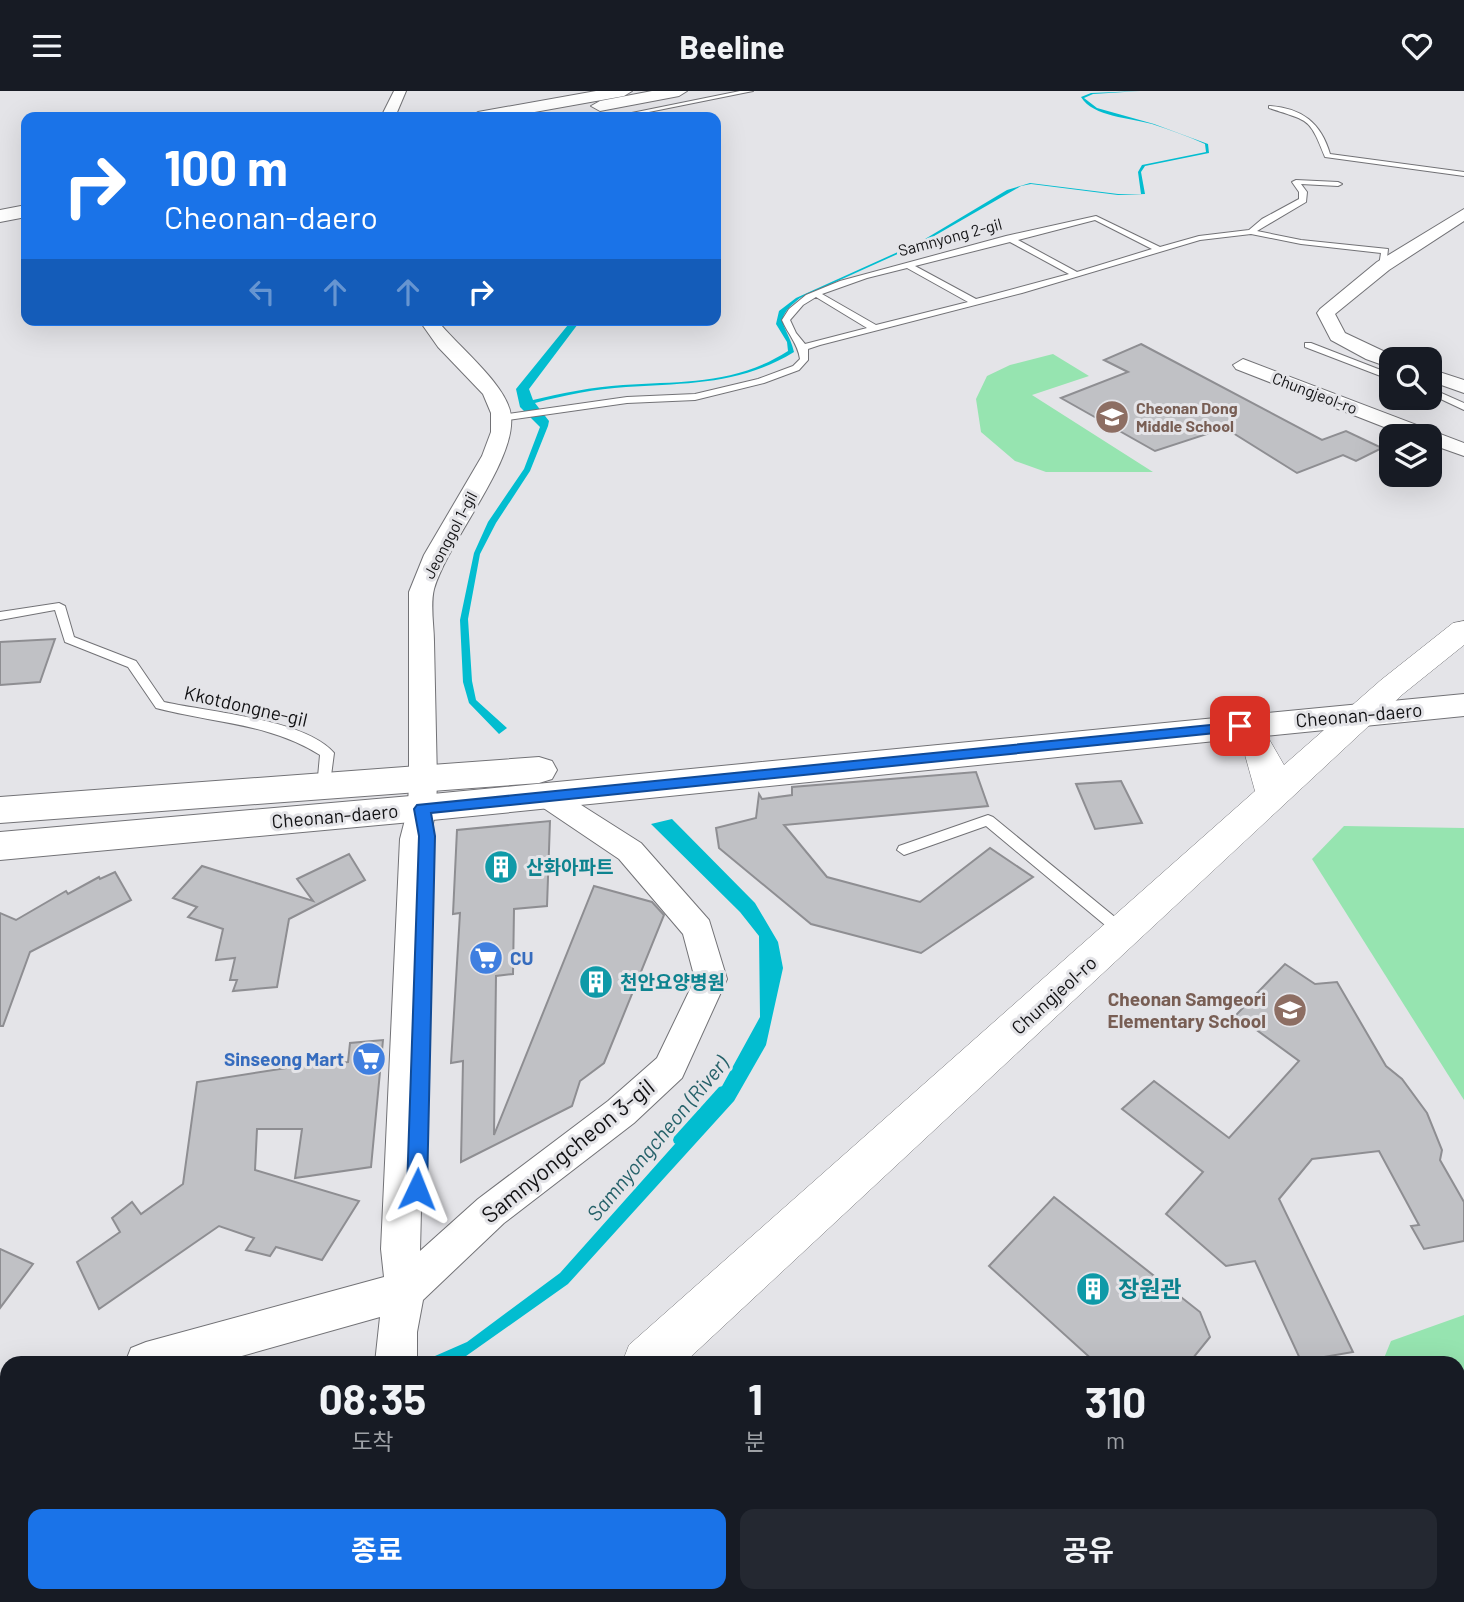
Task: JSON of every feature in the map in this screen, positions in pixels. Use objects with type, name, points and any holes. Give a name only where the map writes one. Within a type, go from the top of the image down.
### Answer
[{"type":"main road","points":[[487,112],[598,91]]},
{"type":"main road","points":[[506,112],[624,91]]},
{"type":"main road","points":[[564,112],[679,91]]},
{"type":"main road","points":[[0,204],[21,200]]},
{"type":"main road","points":[[0,216],[21,212]]},
{"type":"main road","name":"Cheonan-daero","points":[[0,810],[112,799],[324,788],[423,795],[546,796],[1215,729],[1378,701],[1464,680]]},
{"type":"main road","name":"Cheonan-daero","points":[[0,846],[423,795],[1378,701],[1464,705]]},
{"type":"street","points":[[390,112],[400,91]]},
{"type":"street","points":[[1379,357],[1337,336],[1326,313],[1383,265],[1464,214]]},
{"type":"street","points":[[432,326],[492,392],[510,417]]},
{"type":"street","name":"Chungjeol-ro","points":[[1243,365],[1397,424]]},
{"type":"street","points":[[1442,379],[1464,387]]},
{"type":"street","name":"Jeonggol 1-gil","points":[[396,1347],[416,1227],[427,836],[423,795],[421,592],[436,555],[493,456],[500,432],[510,417]]},
{"type":"street","name":"Chungjeol-ro","points":[[1442,441],[1464,450]]},
{"type":"street","name":"Chungjeol-ro","points":[[655,1356],[1378,701],[1464,630]]},
{"type":"street","points":[[1215,729],[1257,747],[1265,759],[1274,795]]},
{"type":"street","name":"Samnyongcheon 3-gil","points":[[171,1356],[406,1290],[491,1211],[621,1112],[670,1068],[711,979],[698,929],[630,851],[546,796]]},
{"type":"lane","points":[[641,112],[750,91]]},
{"type":"lane","points":[[1272,107],[1312,121],[1321,131],[1327,156],[1464,174]]},
{"type":"lane","points":[[1251,232],[1303,200],[1303,192],[1296,182],[1338,184]]},
{"type":"lane","name":"Samnyong 2-gil","points":[[803,348],[792,334],[786,320],[791,309],[817,294],[864,276],[1096,218],[1160,250]]},
{"type":"lane","points":[[510,417],[627,400],[719,392],[796,368],[804,360],[803,348],[1077,275],[1199,239],[1251,232],[1385,251],[1383,265]]},
{"type":"lane","points":[[1009,238],[1077,275]]},
{"type":"lane","points":[[908,265],[975,302]]},
{"type":"lane","points":[[817,294],[874,328]]},
{"type":"lane","points":[[1308,345],[1379,372]]},
{"type":"lane","points":[[1442,397],[1464,407]]},
{"type":"lane","name":"Kkotdongne-gil","points":[[0,616],[59,606],[69,639],[132,664],[160,705],[272,727],[308,738],[327,753],[324,788]]},
{"type":"lane","points":[[904,850],[988,820],[1124,932]]},
{"type":"green space","points":[[1053,354],[1089,376],[1032,395],[1153,472],[1046,472],[1015,461],[981,432],[976,399],[987,376],[1010,365]]},
{"type":"green space","points":[[1344,826],[1464,828],[1464,1100],[1312,859]]},
{"type":"green space","points":[[1464,1315],[1464,1356],[1385,1356],[1391,1341]]},
{"type":"water","points":[[1140,91],[1093,94],[1084,98],[1097,108],[1154,124],[1208,144],[1209,153],[1145,166],[1141,172],[1145,194],[1118,195],[1031,184],[1021,186],[922,243],[800,298],[785,312],[783,318],[794,352],[754,371],[692,383],[603,389],[535,403],[549,421],[548,426],[530,471],[496,523],[480,554],[468,619],[472,681],[476,700],[507,728],[499,734],[469,703],[463,682],[460,620],[474,553],[488,522],[524,469],[540,427],[520,407],[516,389],[567,326],[576,326],[529,389],[533,400],[600,387],[728,376],[768,362],[788,351],[787,342],[776,324],[779,311],[796,298],[920,242],[1007,190],[1030,183],[1118,194],[1141,194],[1138,172],[1142,165],[1206,152],[1205,144],[1178,133],[1094,109],[1081,97],[1091,93]]},
{"type":"water","points":[[672,819],[755,903],[778,942],[783,968],[766,1045],[734,1101],[568,1284],[466,1356],[435,1356],[467,1342],[560,1273],[715,1099],[760,1017],[759,936],[740,912],[651,824]]},
{"type":"building","points":[[1141,344],[1322,440],[1346,431],[1379,447],[1379,450],[1356,461],[1343,455],[1297,473],[1225,428],[1155,451],[1061,398],[1128,372],[1104,360]]},
{"type":"building","points":[[55,639],[40,682],[0,685],[0,642]]},
{"type":"building","points":[[976,772],[988,806],[784,825],[827,877],[920,902],[990,848],[1033,877],[921,953],[811,924],[719,848],[716,828],[756,818],[759,794],[762,799],[792,795],[792,787]]},
{"type":"building","points":[[1121,781],[1142,823],[1095,829],[1076,784]]},
{"type":"building","points":[[550,821],[547,906],[514,909],[513,974],[496,976],[494,1135],[594,886],[652,902],[664,915],[604,1063],[580,1081],[572,1106],[461,1162],[463,1061],[451,1063],[460,913],[453,914],[457,830]]},
{"type":"building","points":[[349,854],[365,880],[289,919],[277,987],[233,991],[237,980],[230,980],[235,958],[216,960],[223,929],[188,917],[197,907],[173,898],[202,866],[313,901],[297,879]]},
{"type":"building","points":[[115,872],[131,900],[30,952],[3,1026],[0,1026],[0,913],[16,920],[66,891],[68,894],[99,877],[100,879]]},
{"type":"building","points":[[1285,964],[1315,984],[1337,982],[1386,1066],[1402,1079],[1427,1113],[1442,1150],[1440,1160],[1464,1202],[1464,1241],[1424,1249],[1411,1226],[1419,1225],[1379,1151],[1312,1159],[1279,1199],[1353,1352],[1330,1356],[1299,1356],[1255,1261],[1226,1266],[1166,1214],[1203,1172],[1122,1109],[1154,1081],[1229,1138],[1299,1061],[1236,1015]]},
{"type":"building","points":[[383,1040],[371,1167],[295,1178],[302,1129],[257,1129],[255,1170],[359,1201],[322,1260],[276,1247],[270,1256],[246,1250],[254,1238],[219,1226],[99,1309],[77,1262],[120,1232],[112,1218],[132,1202],[141,1214],[183,1184],[197,1082],[306,1065],[348,1062],[350,1043]]},
{"type":"building","name":"장원관","points":[[1054,1197],[1200,1312],[1210,1337],[1195,1356],[1088,1356],[989,1266]]},
{"type":"building","points":[[0,1249],[33,1264],[0,1308]]},
{"type":"waterway","name":"Samnyongcheon (River)","points":[[678,1140],[723,1090]]},
{"type":"place","name":"Cheonan Dong Middle School","points":[[1112,417]]},
{"type":"place","name":"산화아파트","points":[[501,867]]},
{"type":"place","name":"CU","points":[[486,958]]},
{"type":"place","name":"천안요양병원","points":[[596,982]]},
{"type":"place","name":"Cheonan Samgeori Elementary School","points":[[1290,1010]]},
{"type":"place","name":"Sinseong Mart","points":[[369,1059]]},
{"type":"place","name":"장원관","points":[[1093,1289]]},
{"type":"route","points":[[417,1189],[427,836],[422,809],[1240,726]]}]
